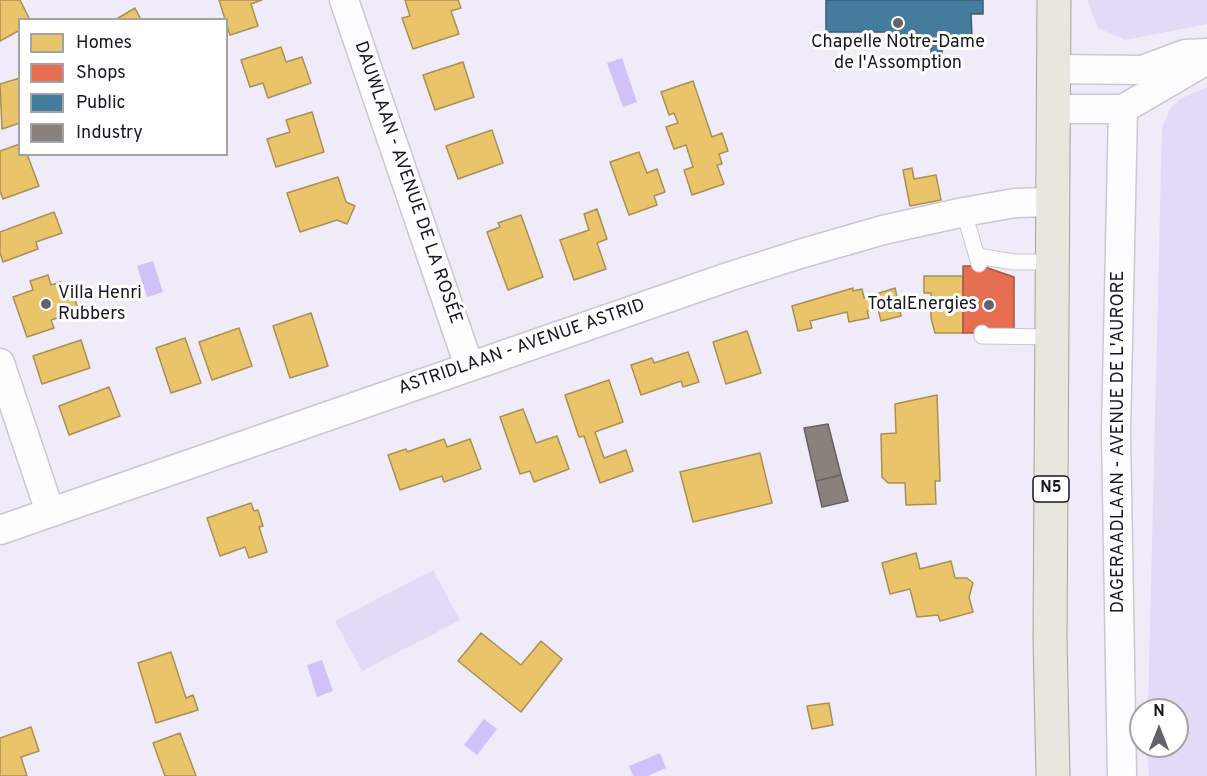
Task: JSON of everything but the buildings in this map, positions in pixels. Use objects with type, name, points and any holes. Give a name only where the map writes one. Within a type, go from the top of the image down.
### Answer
[{"type":"main road","name":"N5","points":[[1053,776],[1050,639],[1054,0]]},
{"type":"street","name":"DAUWLAAN - AVENUE DE LA ROSÉE","points":[[344,0],[469,366]]},
{"type":"street","points":[[1054,69],[1142,70],[1185,54],[1207,53]]},
{"type":"street","points":[[1054,109],[1123,109],[1199,68],[1207,60]]},
{"type":"street","name":"DAGERAADLAAN - AVENUE DE L'AURORE","points":[[1122,776],[1116,432],[1123,109]]},
{"type":"street","name":"ASTRIDLAAN - AVENUE ASTRID","points":[[0,530],[728,277],[883,230],[1015,203],[1053,202]]},
{"type":"street","points":[[0,363],[50,512]]},
{"type":"lane","points":[[964,212],[978,261],[1053,262]]},
{"type":"lane","points":[[982,333],[982,336],[1052,337]]},
{"type":"shaded area","points":[[1087,0],[1207,0],[1207,24],[1125,40],[1098,28]]},
{"type":"shaded area","points":[[622,58],[637,102],[623,107],[607,63]]},
{"type":"shaded area","points":[[1207,87],[1207,776],[1149,776],[1148,758],[1189,758],[1189,698],[1148,698],[1162,128],[1170,109],[1180,99]]},
{"type":"shaded area","points":[[153,261],[163,292],[147,297],[137,266]]},
{"type":"shaded area","points":[[433,570],[460,620],[362,671],[335,621]]},
{"type":"shaded area","points":[[322,660],[333,691],[317,697],[307,665]]},
{"type":"shaded area","points":[[484,719],[497,729],[477,755],[464,745]]},
{"type":"shaded area","points":[[660,753],[666,768],[648,776],[633,776],[629,766]]},
{"type":"place","name":"Chapelle Notre-Dame de l'Assomption","points":[[898,23]]},
{"type":"place","name":"Villa Henri Rubbers","points":[[46,304]]},
{"type":"place","name":"TotalEnergies","points":[[989,305]]}]
